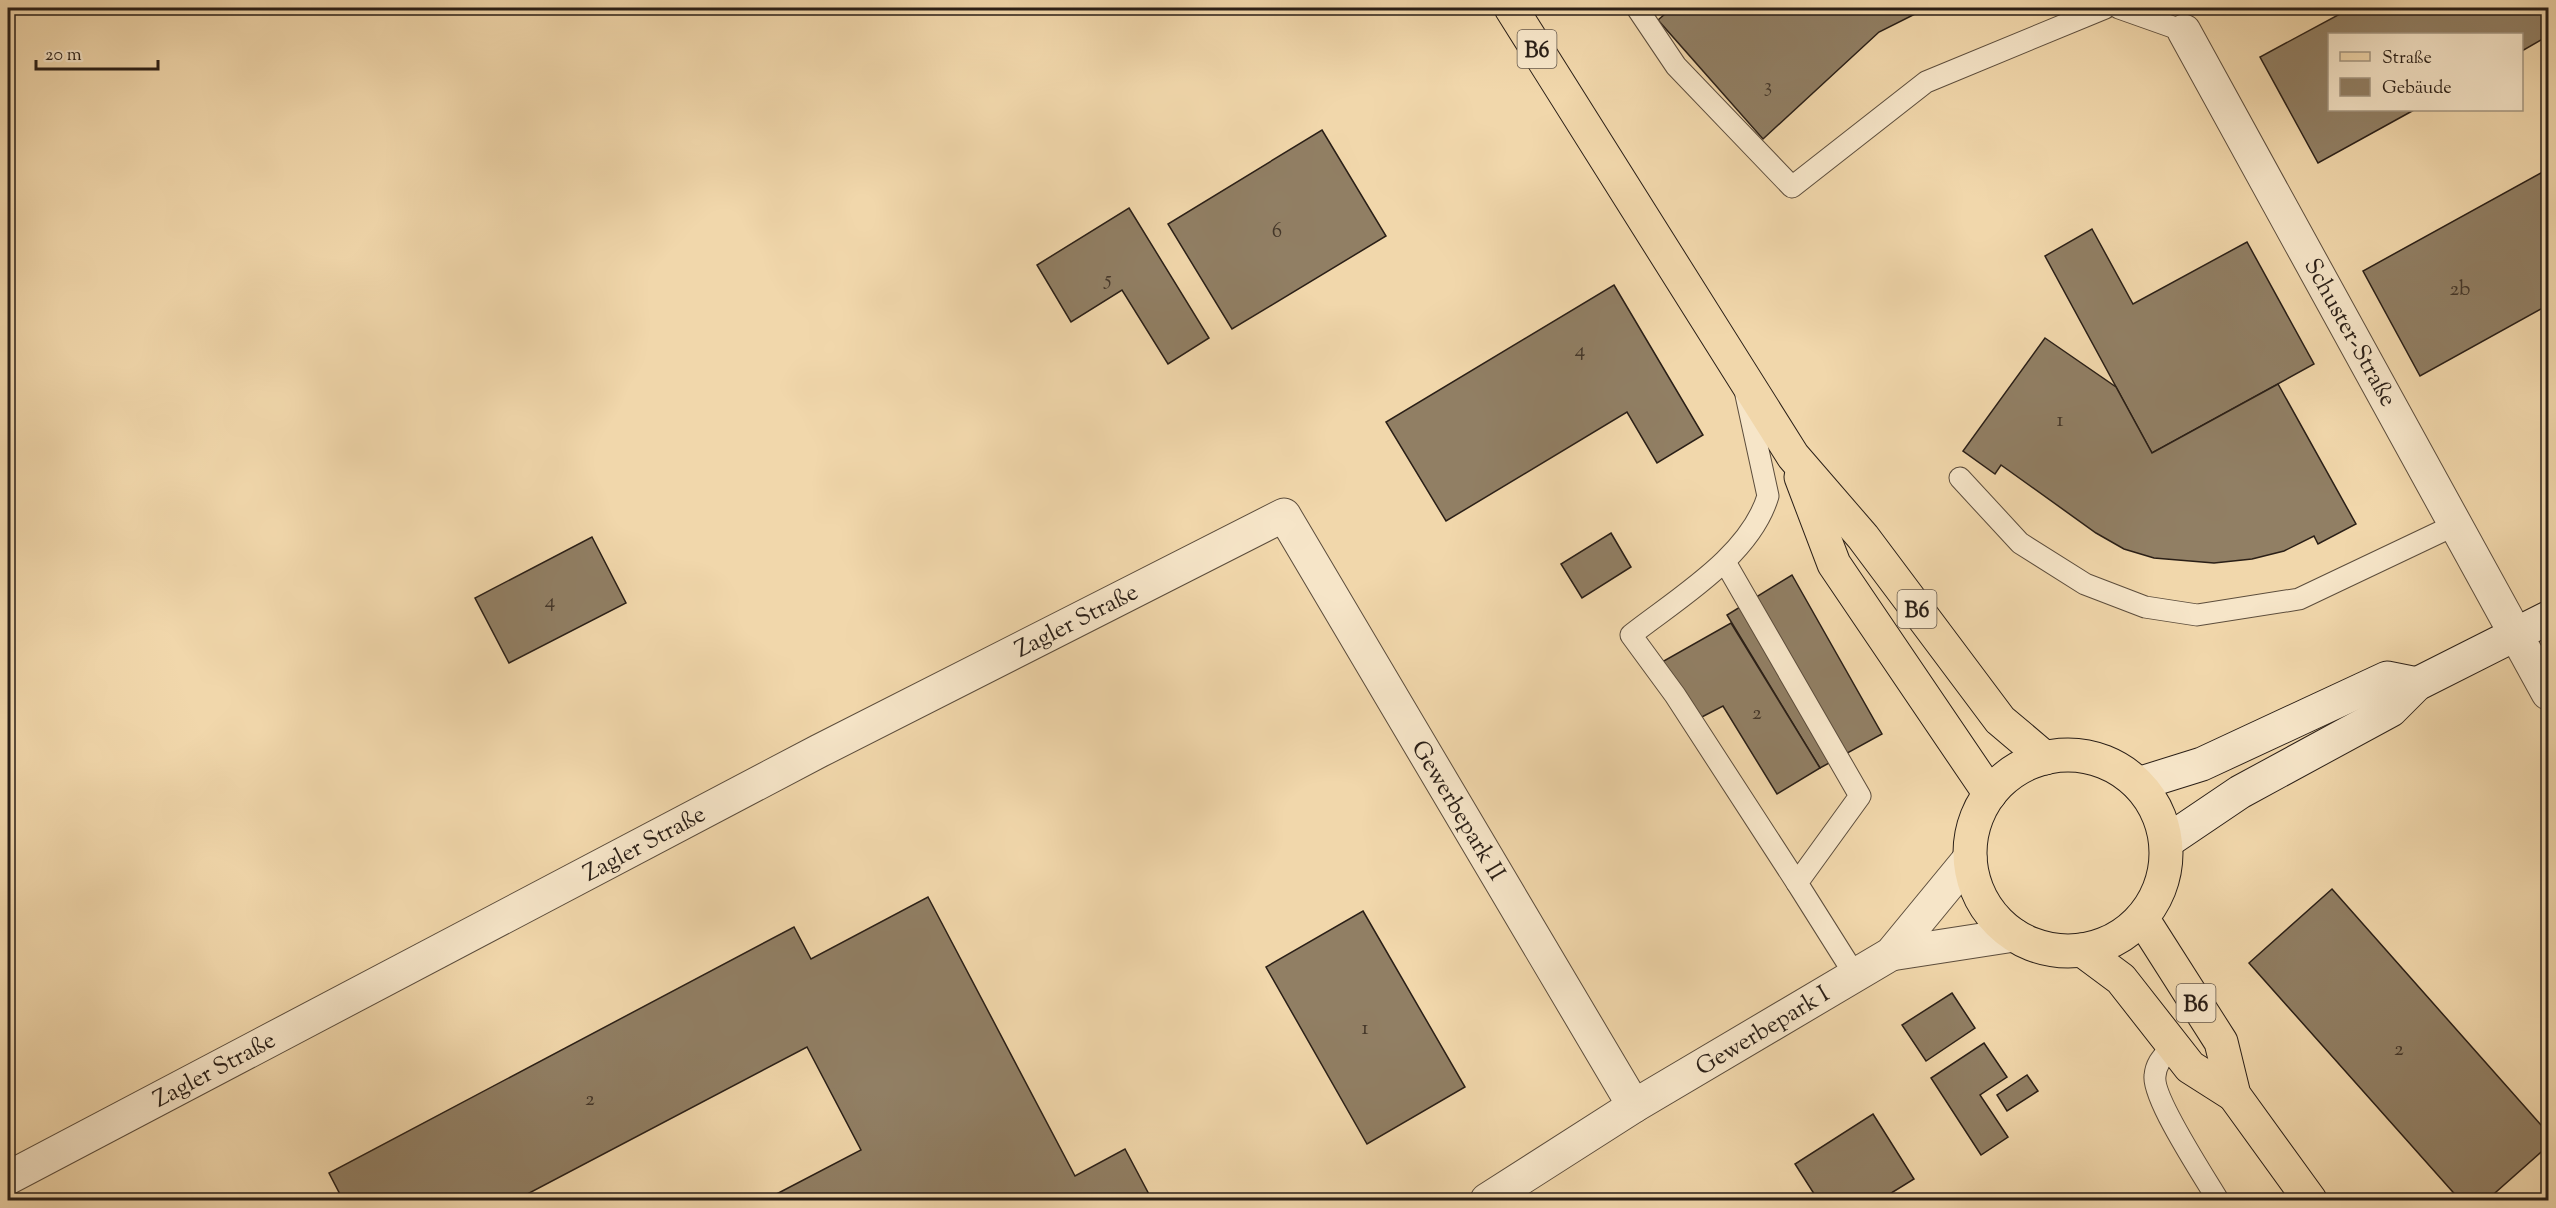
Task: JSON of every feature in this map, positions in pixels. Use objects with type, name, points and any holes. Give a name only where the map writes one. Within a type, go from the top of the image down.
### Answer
[{"type":"main road","name":"B6","points":[[1510,8],[1793,456],[1863,537],[2000,720],[2045,758]]},
{"type":"main road","name":"B6","points":[[1793,456],[1834,564],[1990,794]]},
{"type":"main road","points":[[2065,755],[2085,756],[2122,771],[2138,784],[2157,811],[2166,842],[2166,862],[2162,882],[2154,901],[2142,918],[2125,933],[2104,945],[2082,950],[2058,951],[2036,946],[2014,935],[1996,921],[1983,902],[1974,881],[1970,858],[1971,835],[1978,813],[1990,794],[2006,777],[2024,765],[2045,758],[2065,755]]},
{"type":"main road","name":"B6","points":[[2142,918],[2221,1042],[2234,1095]]},
{"type":"main road","name":"B6","points":[[2082,950],[2121,979],[2190,1067],[2234,1095],[2310,1200]]},
{"type":"street","name":"Schuster-Straße","points":[[2184,31],[2548,693]]},
{"type":"street","name":"Gewerbepark II","points":[[1284,515],[1634,1106]]},
{"type":"street","name":"Zagler Straße","points":[[8,1178],[819,751],[1284,515]]},
{"type":"street","points":[[2166,842],[2240,792],[2391,710],[2417,684],[2548,618]]},
{"type":"street","points":[[2138,784],[2202,764],[2387,678],[2417,684]]},
{"type":"street","name":"Gewerbepark I","points":[[1487,1200],[1634,1106],[1891,954],[1970,858]]},
{"type":"street","name":"Gewerbepark I","points":[[1891,954],[2014,935]]},
{"type":"lane","points":[[1637,8],[1676,66],[1792,187],[1926,82],[2105,8]]},
{"type":"lane","points":[[2119,8],[2184,31]]},
{"type":"lane","points":[[1742,377],[1768,496],[1763,512],[1725,562],[1631,635],[1675,695],[1855,975]]},
{"type":"lane","points":[[1960,478],[2020,543],[2085,584],[2145,607],[2197,615],[2299,599],[2457,524]]},
{"type":"lane","points":[[1725,562],[1860,796],[1797,883]]},
{"type":"lane","points":[[2173,1045],[2158,1062],[2154,1078],[2160,1100],[2218,1200]]},
{"type":"building","points":[[1672,8],[1927,8],[1879,32],[1763,139],[1658,20]]},
{"type":"building","points":[[2351,8],[2548,8],[2548,36],[2523,50],[2523,33],[2328,33],[2328,111],[2412,111],[2318,163],[2260,57]]},
{"type":"building","points":[[1322,130],[1386,236],[1232,329],[1168,224]]},
{"type":"building","points":[[2548,169],[2548,305],[2420,376],[2363,271]]},
{"type":"building","points":[[1129,208],[1209,338],[1168,364],[1122,290],[1071,322],[1037,265]]},
{"type":"building","points":[[2092,229],[2133,304],[2247,242],[2314,364],[2152,453],[2045,256]]},
{"type":"building","points":[[1614,285],[1703,435],[1657,463],[1627,412],[1446,521],[1386,422]]},
{"type":"building","points":[[2045,338],[2116,387],[2152,453],[2278,384],[2356,524],[2318,544],[2314,536],[2284,551],[2252,559],[2214,563],[2154,558],[2124,549],[2096,533],[2001,465],[1995,474],[1963,451]]},
{"type":"building","points":[[1611,533],[1631,567],[1582,598],[1561,564]]},
{"type":"building","points":[[592,537],[626,603],[509,663],[475,598]]},
{"type":"building","points":[[1792,575],[1882,734],[1820,768],[1727,615]]},
{"type":"building","points":[[1731,623],[1820,768],[1777,794],[1723,706],[1698,719],[1662,662]]},
{"type":"building","points":[[2332,889],[2548,1133],[2548,1146],[2487,1200],[2460,1200],[2249,963]]},
{"type":"building","points":[[928,897],[1075,1176],[1125,1149],[1152,1200],[765,1200],[861,1150],[807,1047],[516,1200],[343,1200],[329,1173],[794,927],[811,959]]},
{"type":"building","points":[[1363,911],[1465,1087],[1367,1144],[1266,967]]},
{"type":"building","points":[[1952,993],[1975,1028],[1926,1061],[1902,1025]]},
{"type":"building","points":[[1984,1043],[2007,1077],[1980,1095],[2008,1137],[1981,1155],[1931,1078]]},
{"type":"building","points":[[2027,1075],[2038,1091],[2007,1111],[1997,1095]]},
{"type":"building","points":[[1873,1114],[1914,1179],[1880,1200],[1818,1200],[1795,1164]]}]
